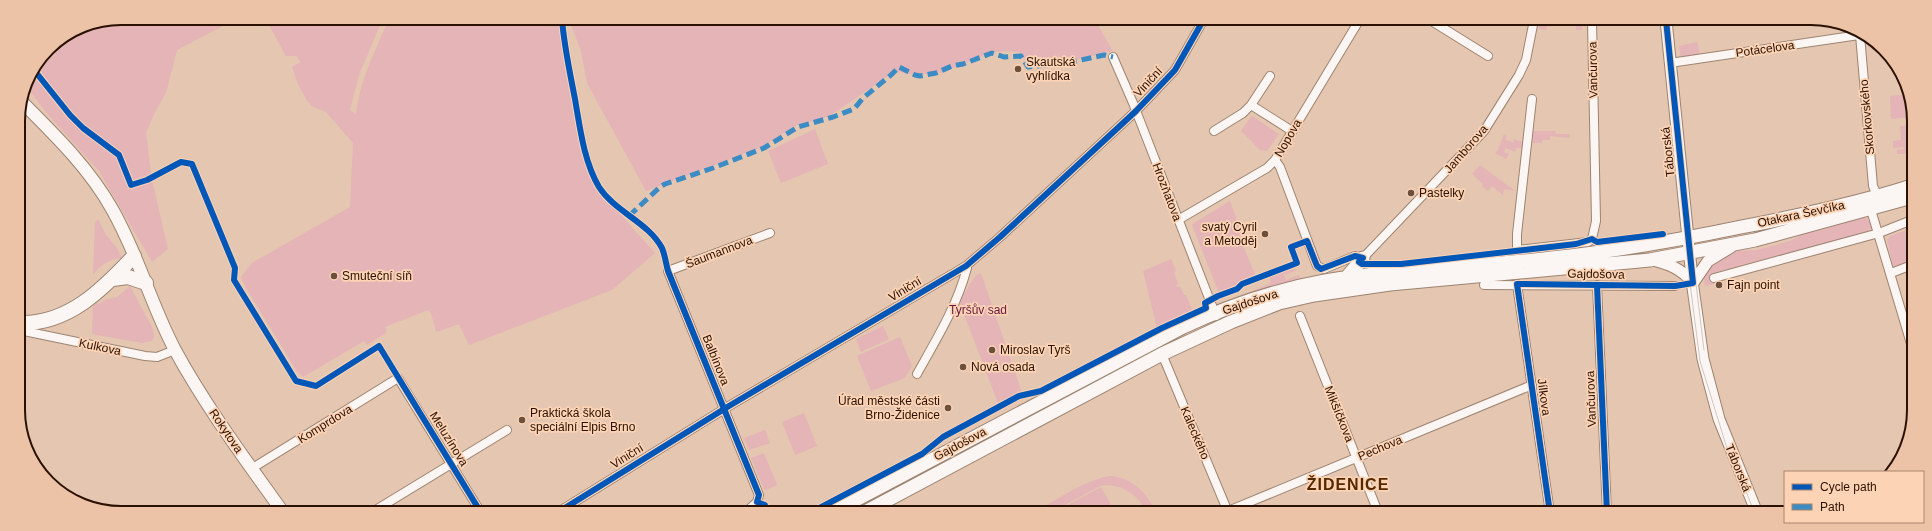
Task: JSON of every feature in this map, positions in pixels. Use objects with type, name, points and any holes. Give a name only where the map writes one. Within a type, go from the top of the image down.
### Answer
[{"type":"highway","points":[[25,326],[67,313],[82,304],[113,279],[134,256]]},
{"type":"highway","points":[[113,279],[128,277],[146,282]]},
{"type":"main road","name":"Rokytova","points":[[27,106],[72,155],[103,195],[112,210],[134,256],[175,349],[200,392],[278,506]]},
{"type":"main road","name":"Otakara Ševčíka","points":[[1688,237],[1809,214],[1878,197],[1907,188]]},
{"type":"main road","name":"Otakara Ševčíka","points":[[1690,253],[1734,245],[1872,210],[1907,199]]},
{"type":"main road","name":"Gajdošova","points":[[844,506],[1160,338],[1215,313],[1273,293],[1346,278],[1552,258],[1688,237]]},
{"type":"main road","name":"Gajdošova","points":[[876,506],[1162,354],[1220,327],[1279,303],[1337,291],[1650,260],[1690,253]]},
{"type":"main road","points":[[1346,278],[1363,258]]},
{"type":"street","name":"Viniční","points":[[570,506],[724,409],[966,266],[1000,237],[1136,111],[1175,70],[1201,25]]},
{"type":"street","name":"Nopova","points":[[1178,220],[1267,168],[1275,160],[1357,25]]},
{"type":"street","points":[[1438,25],[1488,56]]},
{"type":"street","name":"Jamborova","points":[[1363,258],[1484,131],[1519,75],[1526,60],[1533,25]]},
{"type":"street","name":"Vančurova","points":[[1532,99],[1517,234],[1517,250],[1576,244],[1592,239],[1596,221],[1592,25]]},
{"type":"street","name":"Táborská","points":[[1666,25],[1700,341],[1711,394],[1728,444],[1753,506]]},
{"type":"street","name":"Potácelova","points":[[1670,63],[1854,36]]},
{"type":"street","name":"Skorkovského","points":[[1859,38],[1873,186],[1878,197]]},
{"type":"street","name":"Hrozňatova","points":[[1113,57],[1136,111],[1220,327]]},
{"type":"street","points":[[1214,131],[1236,118],[1251,105],[1270,76]]},
{"type":"street","points":[[1251,105],[1292,131]]},
{"type":"street","points":[[1275,160],[1280,167],[1317,266],[1324,269],[1355,256],[1363,258]]},
{"type":"street","points":[[1872,210],[1907,329]]},
{"type":"street","points":[[1714,278],[1879,233],[1907,222]]},
{"type":"street","name":"Šaumannova","points":[[668,272],[770,233]]},
{"type":"street","points":[[1650,260],[1669,264],[1686,275],[1693,283],[1708,261],[1734,245]]},
{"type":"street","points":[[917,374],[950,314],[963,283],[967,268],[966,266]]},
{"type":"street","points":[[1891,273],[1907,267]]},
{"type":"street","name":"Balbínova","points":[[668,272],[759,495],[758,502],[753,506]]},
{"type":"street","name":"Jílkova","points":[[1517,284],[1549,506]]},
{"type":"street","name":"Gajdošova","points":[[1484,285],[1675,286]]},
{"type":"street","name":"Vančurova","points":[[1597,285],[1607,506]]},
{"type":"street","name":"Mikšíčkova","points":[[1300,316],[1376,506]]},
{"type":"street","name":"Kulkova","points":[[25,328],[145,356],[157,357],[175,349]]},
{"type":"street","name":"Kaleckého","points":[[1162,354],[1225,506]]},
{"type":"street","name":"Komprdova","points":[[251,468],[398,378]]},
{"type":"street","name":"Meluzínova","points":[[398,378],[477,506]]},
{"type":"street","name":"Pechova","points":[[1242,506],[1532,385]]},
{"type":"street","points":[[382,506],[507,430]]},
{"type":"green space","points":[[225,25],[177,50],[166,93],[155,112],[146,133],[152,180],[168,249],[152,262],[99,171],[51,118],[30,91],[38,73],[53,53],[73,38],[96,28],[109,26]]},
{"type":"green space","points":[[269,25],[380,25],[359,75],[350,110],[356,114],[358,100],[365,76],[386,25],[560,25],[565,64],[576,121],[588,167],[596,187],[655,253],[612,290],[469,345],[459,324],[436,332],[431,313],[428,310],[385,327],[387,332],[367,345],[364,341],[303,377],[296,370],[246,288],[241,277],[252,263],[350,207],[353,143],[326,112],[313,107],[307,101],[297,82],[292,67],[301,62],[296,56],[286,56]]},
{"type":"green space","points":[[571,25],[1097,25],[1113,51],[1071,61],[1043,62],[1039,65],[1028,66],[1020,52],[992,52],[938,74],[908,74],[895,71],[837,111],[822,119],[797,125],[759,148],[646,191],[587,83],[581,51]]},
{"type":"green space","points":[[1540,25],[1547,25],[1546,30],[1539,29]]},
{"type":"green space","points":[[1576,25],[1582,25],[1582,30],[1576,30]]},
{"type":"green space","points":[[1697,42],[1700,55],[1681,58],[1679,46]]},
{"type":"green space","points":[[1903,95],[1907,117],[1891,119],[1890,96]]},
{"type":"green space","points":[[1252,116],[1279,134],[1267,151],[1260,150],[1241,131]]},
{"type":"green space","points":[[1907,125],[1907,154],[1897,154],[1897,150],[1904,149],[1904,147],[1893,148],[1893,141],[1901,140],[1900,126]]},
{"type":"green space","points":[[815,129],[828,164],[781,183],[768,151]]},
{"type":"green space","points":[[1532,131],[1555,131],[1556,134],[1570,134],[1570,138],[1550,136],[1550,140],[1542,140],[1542,143],[1531,143]]},
{"type":"green space","points":[[1504,134],[1507,136],[1505,140],[1513,142],[1514,139],[1523,142],[1523,148],[1516,148],[1515,152],[1506,148],[1504,152],[1509,154],[1506,159],[1495,153],[1498,150]]},
{"type":"green space","points":[[1480,165],[1515,191],[1504,189],[1503,195],[1492,186],[1488,191],[1472,174]]},
{"type":"green space","points":[[1230,201],[1242,234],[1239,236],[1256,277],[1219,293],[1192,225]]},
{"type":"green space","points":[[1866,218],[1871,222],[1871,228],[1867,232],[1713,273],[1715,284],[1705,286],[1703,272],[1710,264],[1727,254],[1739,251],[1757,250],[1790,241],[1809,231]]},
{"type":"green space","points":[[98,219],[106,235],[117,248],[122,258],[105,263],[93,275],[95,223]]},
{"type":"green space","points":[[1907,230],[1907,264],[1895,268],[1893,266],[1887,239],[1890,236]]},
{"type":"green space","points":[[1171,259],[1176,271],[1174,272],[1178,284],[1176,285],[1177,287],[1180,286],[1184,295],[1186,295],[1193,312],[1157,328],[1143,271]]},
{"type":"green space","points":[[1294,269],[1297,270],[1284,275],[1286,280],[1299,275],[1301,279],[1245,294],[1271,283],[1269,275]]},
{"type":"green space","name":"Tyršův sad","points":[[981,273],[1022,393],[1020,394],[1018,390],[1016,396],[1005,402],[1000,399],[1001,403],[999,406],[959,301],[976,275]]},
{"type":"green space","points":[[130,286],[153,329],[154,337],[152,341],[142,343],[92,334],[93,306],[107,299],[117,297]]},
{"type":"green space","points":[[883,326],[889,339],[861,352],[856,339]]},
{"type":"green space","points":[[900,337],[912,366],[905,378],[871,391],[857,356]]},
{"type":"green space","points":[[804,413],[817,446],[795,455],[782,422]]},
{"type":"green space","points":[[765,430],[770,443],[749,450],[744,438]]},
{"type":"green space","points":[[764,453],[777,485],[766,490],[764,489],[751,458]]},
{"type":"green space","points":[[1111,476],[1119,477],[1132,483],[1144,493],[1152,506],[1143,506],[1139,500],[1128,491],[1107,485],[1100,486],[1063,506],[1045,506],[1092,481]]},
{"type":"green space","points":[[1101,487],[1112,506],[1066,506]]},
{"type":"tram line","points":[[1664,25],[1690,283],[1700,361],[1726,445],[1752,506]]},
{"type":"tram line","points":[[1694,267],[1704,350]]},
{"type":"marked path","points":[[629,216],[665,184],[713,168],[764,148],[798,127],[854,109],[863,98],[899,67],[920,76],[936,73],[952,66],[963,64],[992,53],[1004,57],[1021,56],[1028,67],[1072,62],[1104,55],[1113,57]]},
{"type":"cycle path","points":[[563,25],[581,133],[586,156],[594,177],[606,196],[648,231],[662,248],[668,271],[759,495],[757,502],[765,506]]},
{"type":"cycle path","points":[[568,506],[729,406],[966,266],[1000,237],[1136,111],[1175,70],[1201,25]]},
{"type":"cycle path","points":[[1549,506],[1517,284],[1675,286],[1693,283],[1667,25]]},
{"type":"cycle path","points":[[37,74],[70,115],[83,128],[119,155],[131,185],[147,180],[181,162],[192,164],[235,268],[234,280],[296,381],[316,386],[379,346],[477,506]]},
{"type":"cycle path","points":[[1359,262],[1362,264],[1401,264],[1576,244],[1592,239],[1597,242],[1663,234]]},
{"type":"cycle path","points":[[823,506],[922,454],[943,437],[1019,396],[1041,391],[1162,328],[1206,308],[1205,303],[1218,296],[1237,289],[1242,284],[1297,263],[1291,247],[1307,241],[1317,266],[1321,269],[1355,256],[1363,258],[1359,262]]},
{"type":"cycle path","points":[[1597,285],[1607,506]]},
{"type":"place","name":"Skautská vyhlídka","points":[[1018,69]]},
{"type":"place","name":"Pastelky","points":[[1411,193]]},
{"type":"place","name":"svatý Cyril a Metoděj","points":[[1265,234]]},
{"type":"place","name":"Smuteční síň","points":[[334,276]]},
{"type":"place","name":"Fajn point","points":[[1719,285]]},
{"type":"place","name":"Miroslav Tyrš","points":[[992,350]]},
{"type":"place","name":"Nová osada","points":[[963,367]]},
{"type":"place","name":"Úřad městské části Brno-Židenice","points":[[948,408]]},
{"type":"place","name":"Praktická škola speciální Elpis Brno","points":[[522,420]]},
{"type":"district","name":"ŽIDENICE","points":[[1348,484]]}]
